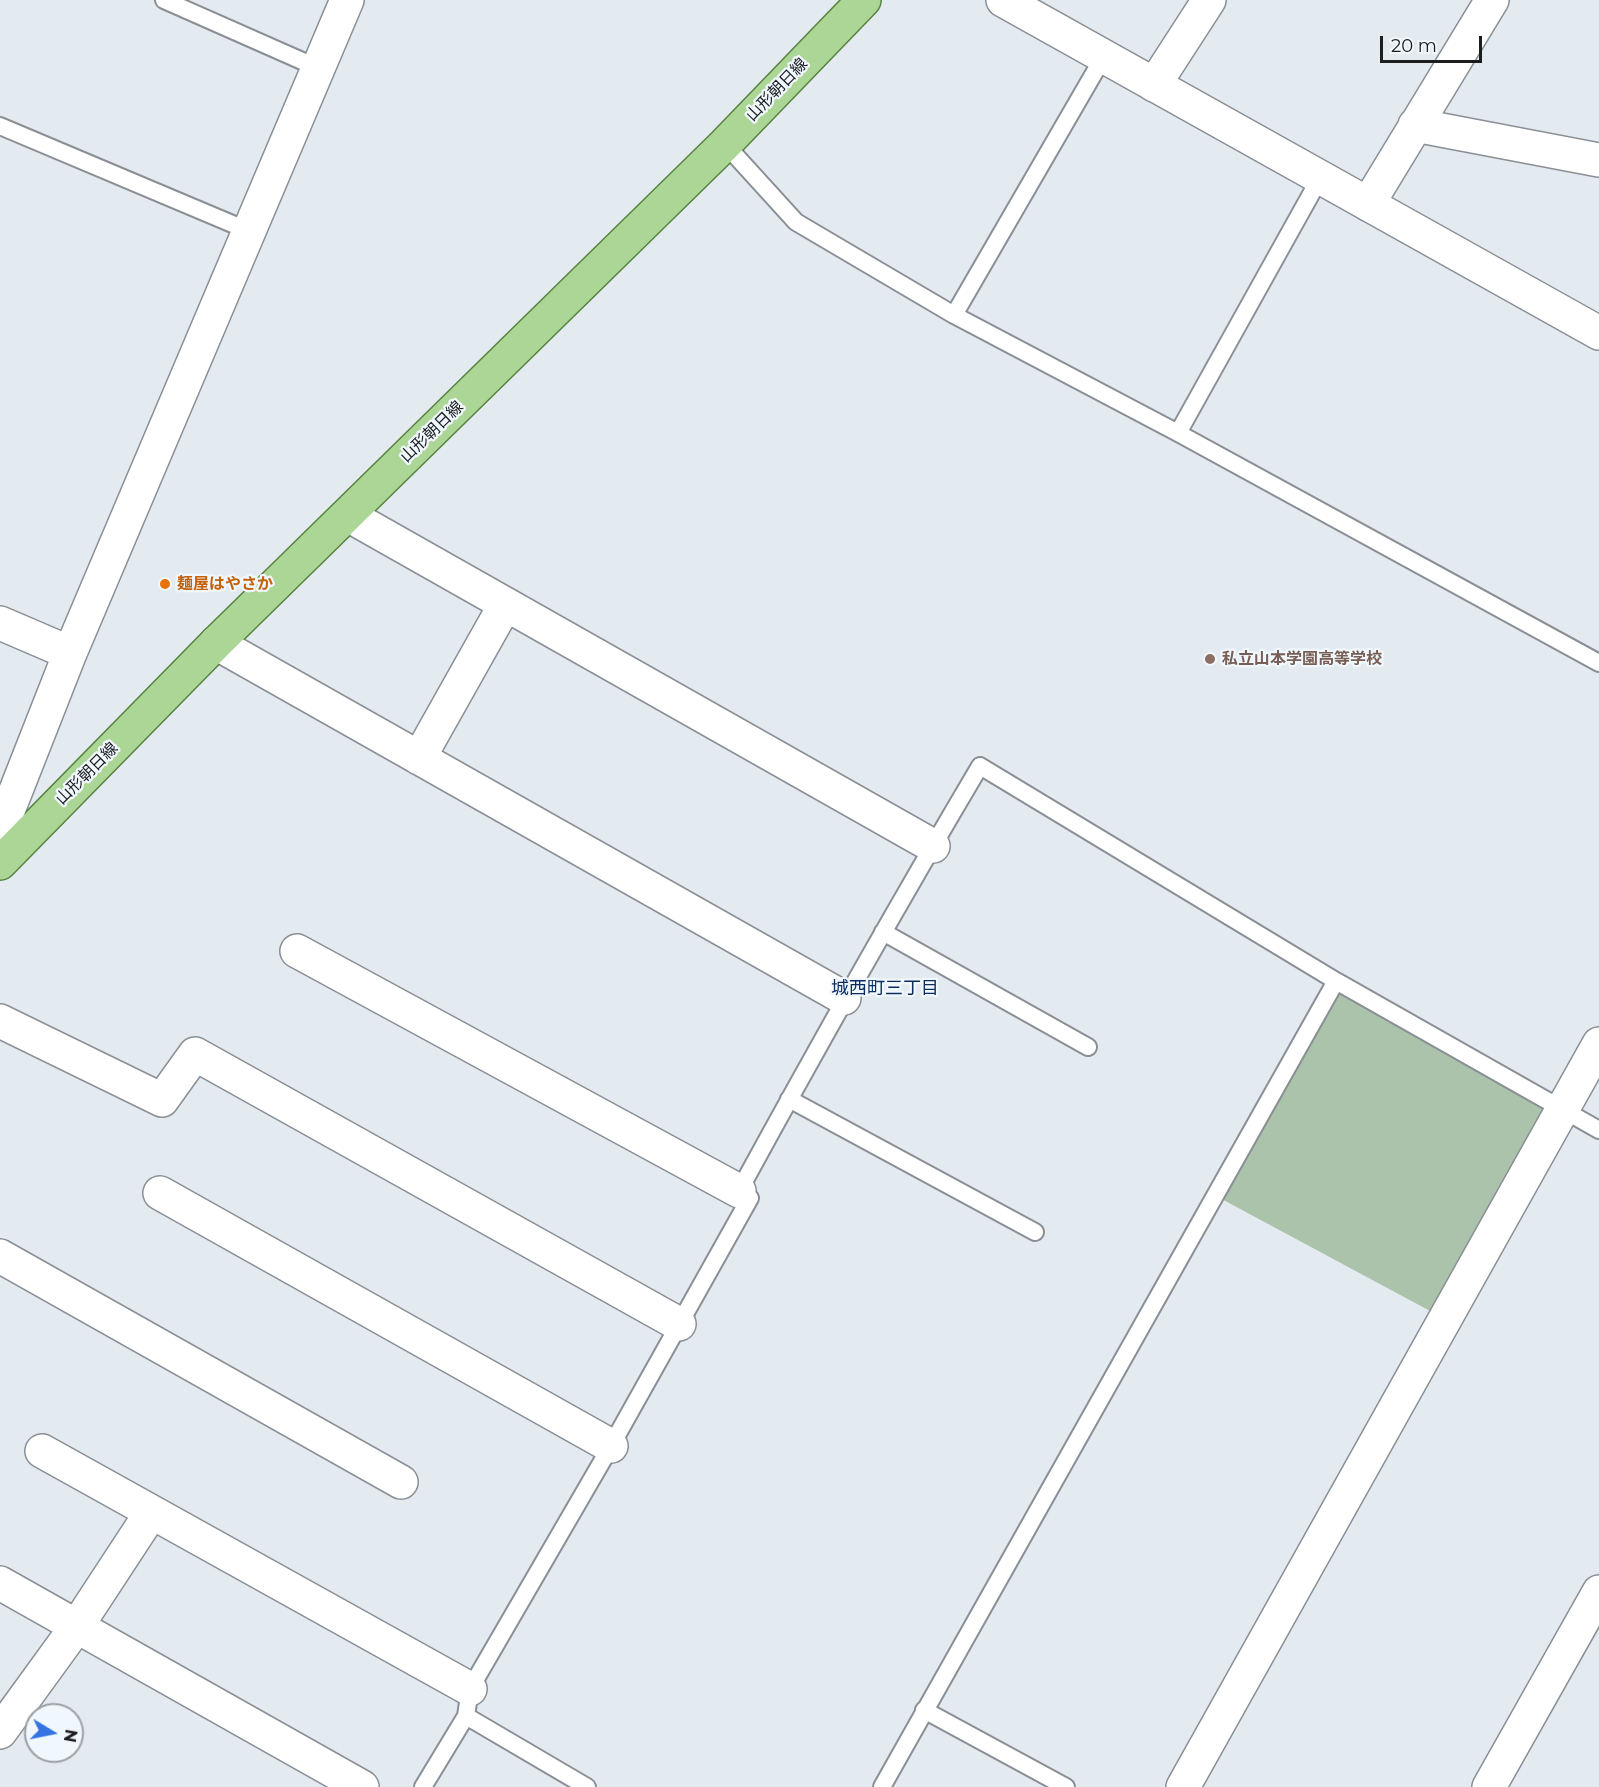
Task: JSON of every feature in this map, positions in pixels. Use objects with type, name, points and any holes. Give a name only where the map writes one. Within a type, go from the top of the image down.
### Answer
[{"type":"main road","name":"山形朝日線","points":[[0,863],[216,643],[725,144],[864,0]]},
{"type":"street","points":[[0,831],[7,791],[70,653],[347,0]]},
{"type":"street","points":[[1003,0],[1599,333]]},
{"type":"street","points":[[1154,85],[1209,0]]},
{"type":"street","points":[[1368,204],[1492,0]]},
{"type":"street","points":[[1415,125],[1599,160]]},
{"type":"street","points":[[348,515],[933,846]]},
{"type":"street","points":[[419,758],[505,605]]},
{"type":"street","points":[[0,623],[70,653]]},
{"type":"street","points":[[216,643],[844,998]]},
{"type":"street","points":[[297,951],[739,1191]]},
{"type":"street","points":[[0,1021],[162,1100],[195,1054],[679,1324]]},
{"type":"street","points":[[1183,1787],[1599,1044]]},
{"type":"street","points":[[160,1193],[611,1446]]},
{"type":"street","points":[[0,1256],[401,1482]]},
{"type":"street","points":[[42,1451],[151,1513],[468,1703]]},
{"type":"street","points":[[0,1732],[77,1626],[151,1513]]},
{"type":"street","points":[[0,1583],[362,1787]]},
{"type":"street","points":[[1489,1787],[1599,1592]]},
{"type":"lane","points":[[164,0],[318,68]]},
{"type":"lane","points":[[954,315],[1104,56]]},
{"type":"lane","points":[[0,126],[249,231]]},
{"type":"lane","points":[[725,144],[796,222],[954,315],[1599,663]]},
{"type":"lane","points":[[1178,434],[1320,178]]},
{"type":"lane","points":[[423,1787],[750,1198],[739,1191],[844,998],[981,766],[1336,981],[1599,1130]]},
{"type":"lane","points":[[883,932],[1088,1047]]},
{"type":"lane","points":[[882,1787],[1336,981]]},
{"type":"lane","points":[[789,1099],[1035,1232]]},
{"type":"lane","points":[[468,1703],[587,1787]]},
{"type":"lane","points":[[924,1710],[1066,1787]]},
{"type":"green space","points":[[1336,981],[1563,1110],[1445,1319],[1216,1196]]},
{"type":"place","name":"麺屋はやさか","points":[[165,584]]},
{"type":"place","name":"私立山本学園高等学校","points":[[1210,659]]},
{"type":"district","name":"城西町三丁目","points":[[885,989]]}]
